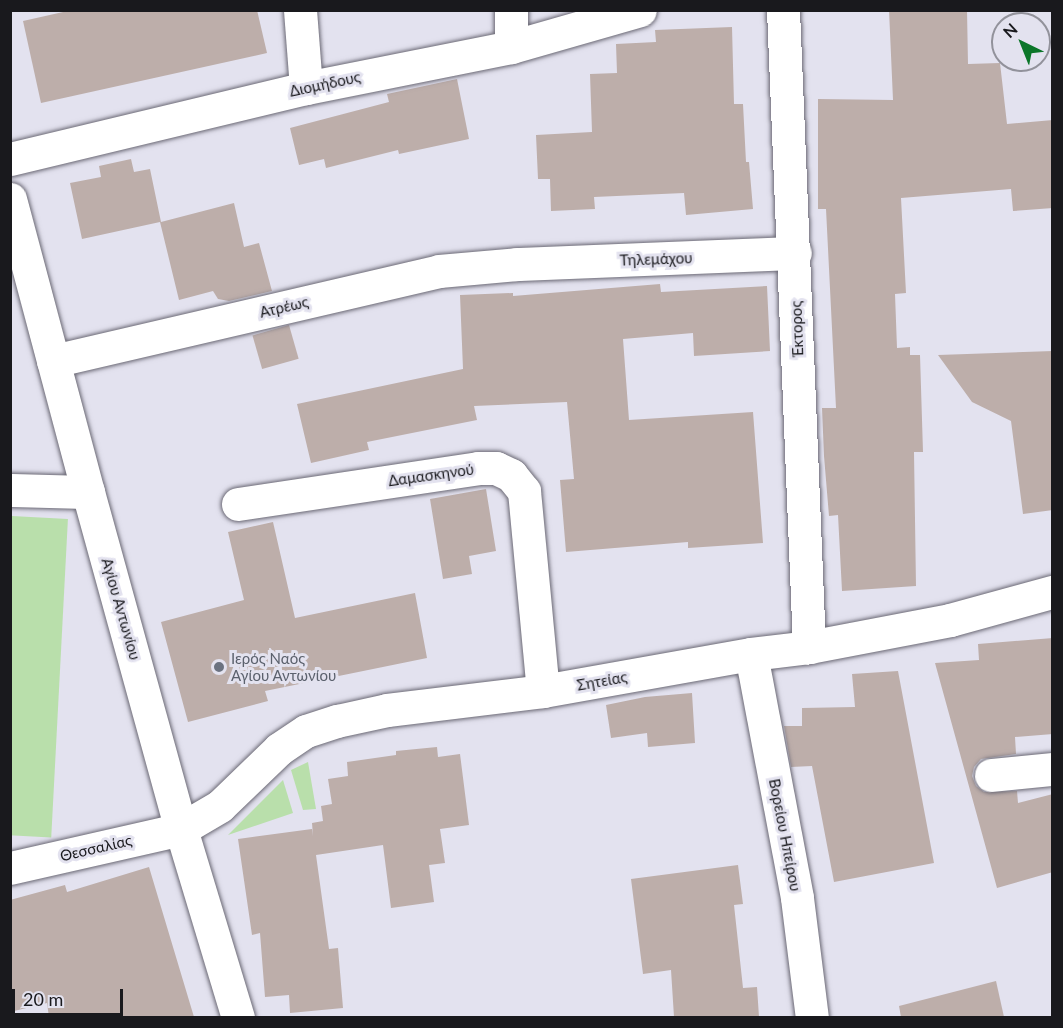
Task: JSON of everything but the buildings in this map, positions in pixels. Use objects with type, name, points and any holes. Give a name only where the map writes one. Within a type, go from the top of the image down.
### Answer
[{"type":"street","points":[[300,10],[306,88]]},
{"type":"street","points":[[511,10],[511,47]]},
{"type":"street","name":"Διομήδους","points":[[10,159],[306,88],[511,47],[640,10]]},
{"type":"street","name":"Έκτορος","points":[[783,10],[795,253],[809,647]]},
{"type":"street","name":"Αγίου Αντωνίου","points":[[10,198],[181,829],[238,1017]]},
{"type":"street","name":"Τηλεμάχου","points":[[517,264],[795,253]]},
{"type":"street","name":"Ατρέως","points":[[53,361],[438,271],[517,264]]},
{"type":"street","name":"Δαμασκηνού","points":[[238,504],[478,468],[496,468],[511,475],[524,491],[526,501],[543,691]]},
{"type":"street","points":[[10,490],[88,492]]},
{"type":"street","name":"Σητείας","points":[[181,829],[220,806],[279,749],[306,731],[387,710],[543,691],[751,654],[809,647],[950,620],[1053,592]]},
{"type":"street","name":"Βορείου Ηπείρου","points":[[751,654],[797,898],[812,1017]]},
{"type":"street","points":[[991,775],[1053,769]]},
{"type":"street","name":"Θεσσαλίας","points":[[10,868],[181,829]]},
{"type":"green space","points":[[12,516],[68,519],[51,837],[10,835]]},
{"type":"green space","points":[[308,762],[316,809],[303,810],[291,770]]},
{"type":"green space","points":[[283,780],[293,813],[228,835]]},
{"type":"place","name":"Ιερός Ναός Αγίου Αντωνίου","points":[[219,667]]}]
